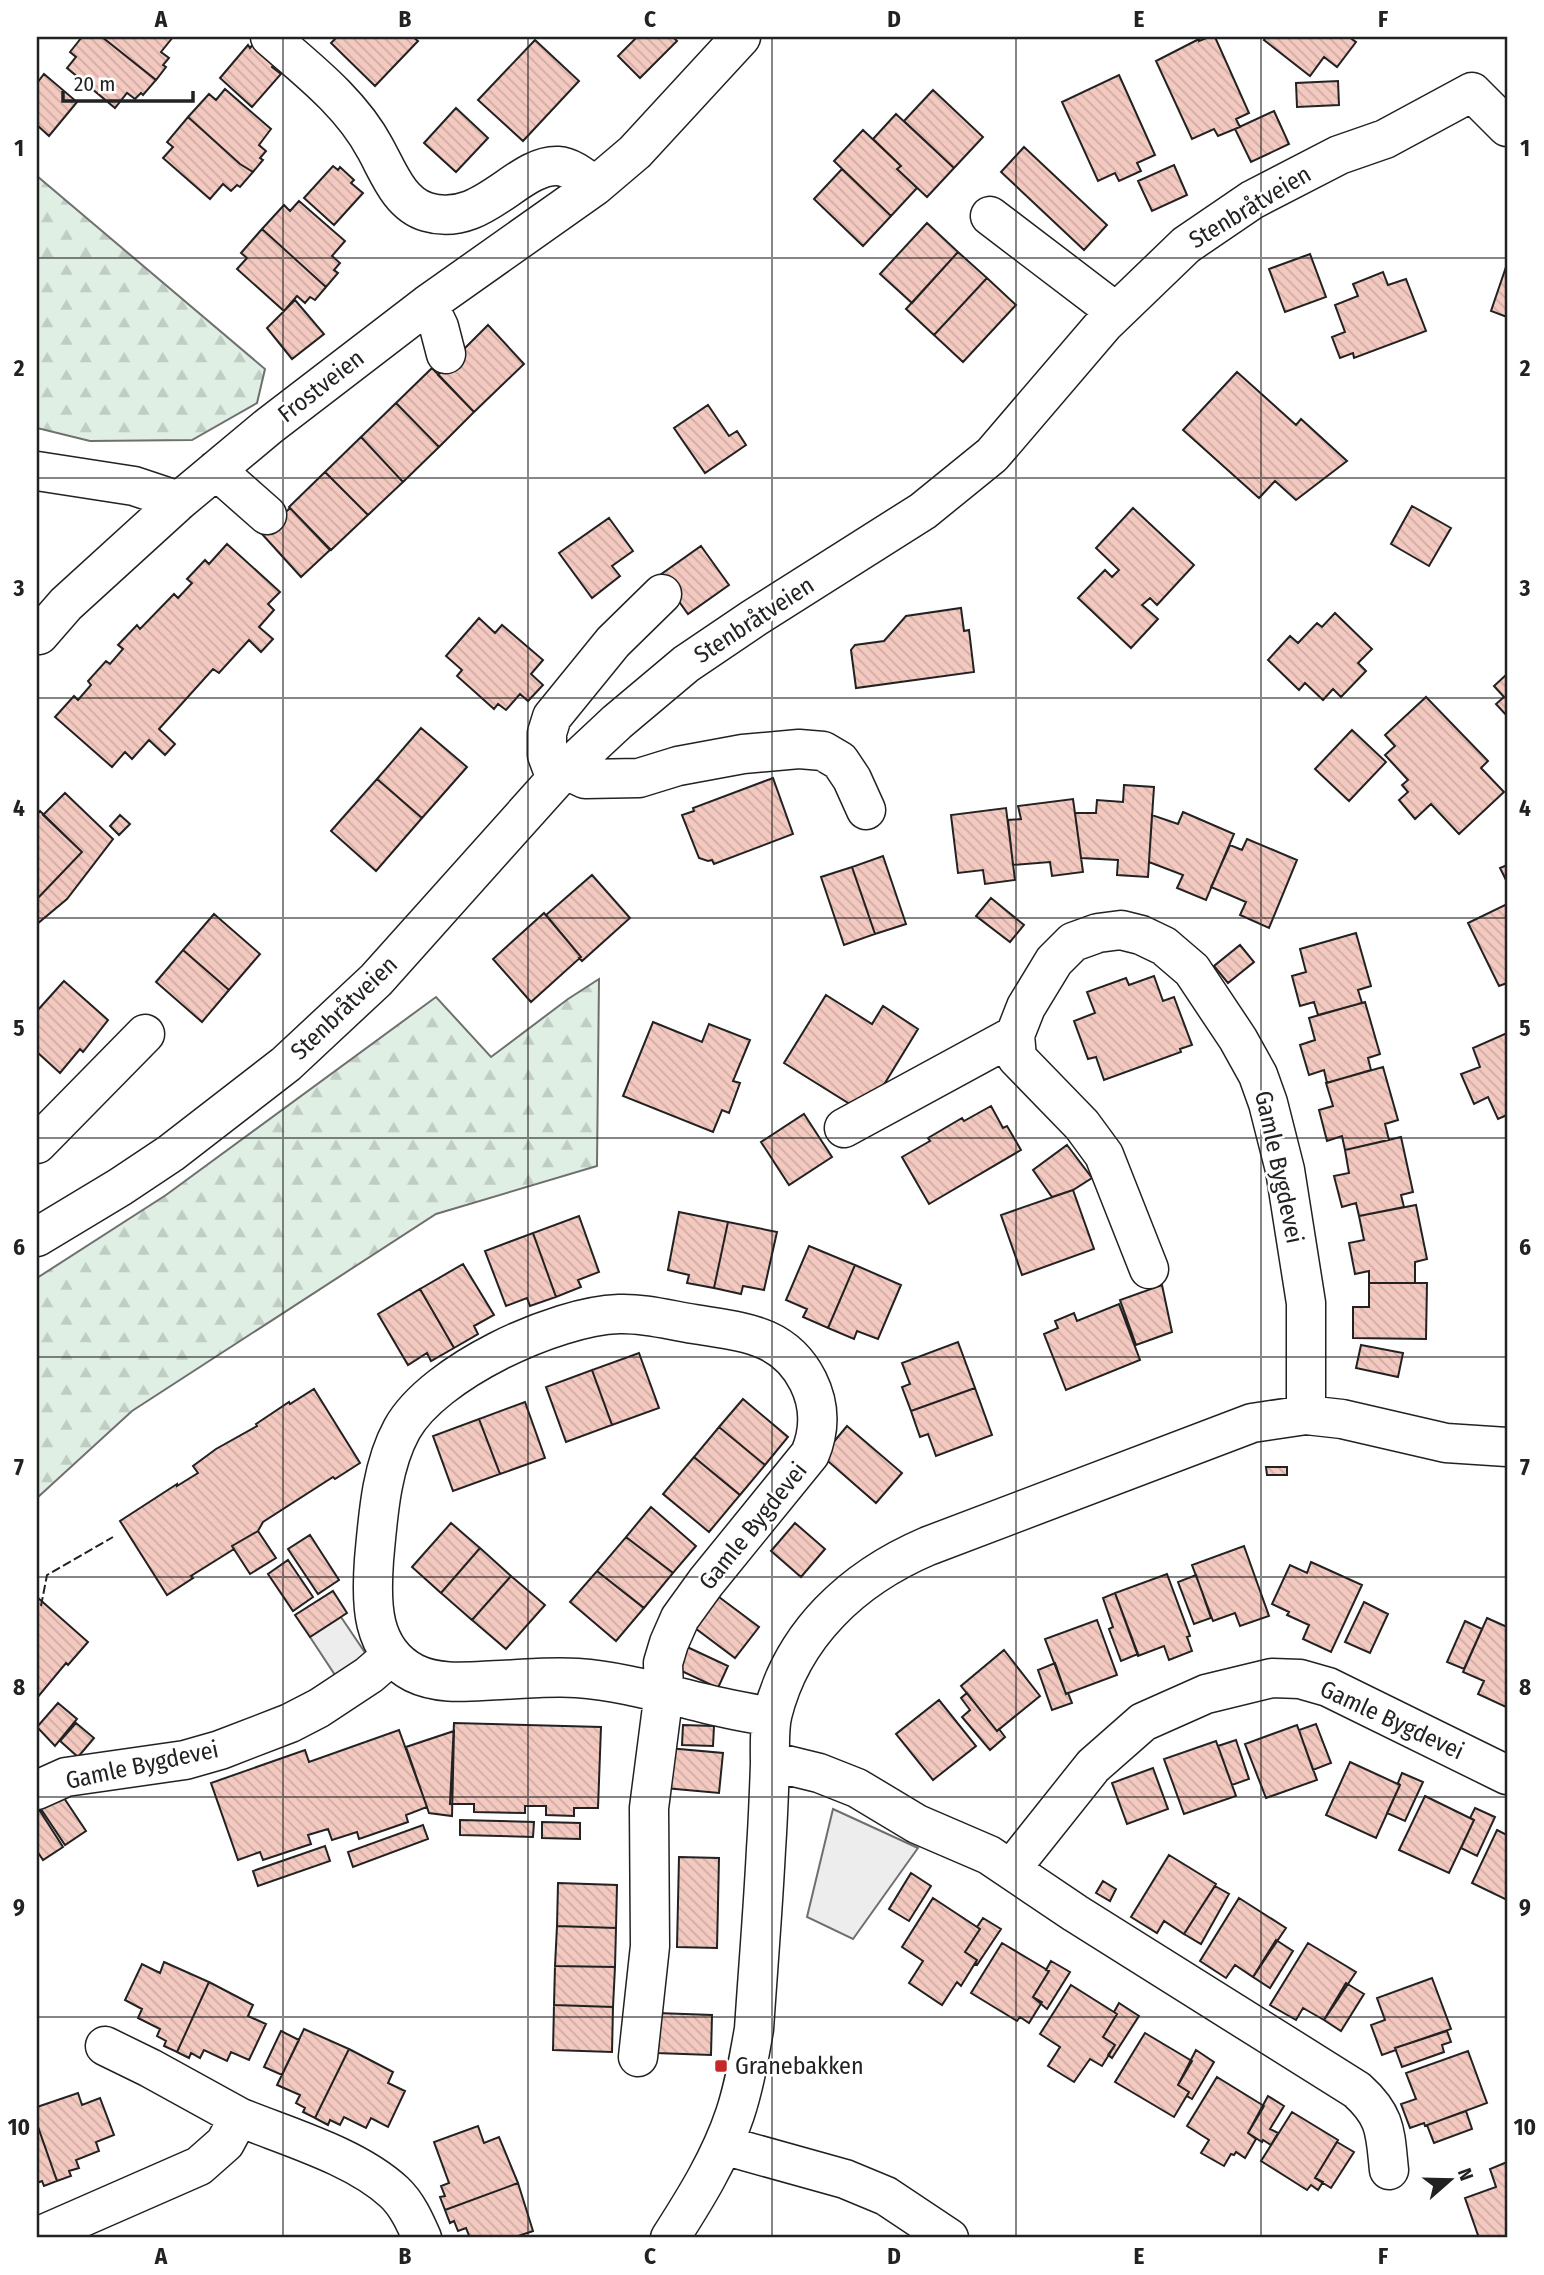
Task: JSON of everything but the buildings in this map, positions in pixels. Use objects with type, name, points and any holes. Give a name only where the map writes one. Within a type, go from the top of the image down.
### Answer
[{"type":"street","points":[[270,37],[347,107],[405,199],[425,212],[450,216],[476,208],[546,167],[560,166],[576,172],[595,186]]},
{"type":"street","name":"Frostveien","points":[[39,635],[66,604],[179,501],[280,418],[428,304],[595,186],[635,152],[741,37]]},
{"type":"street","name":"Stenbråtveien","points":[[37,1237],[171,1153],[286,1063],[376,980],[561,775],[617,722],[686,664],[923,512],[954,488],[992,455],[1116,312],[1186,245],[1252,200],[1339,155],[1385,139],[1472,92],[1507,127]]},
{"type":"street","points":[[990,216],[1116,312]]},
{"type":"street","points":[[428,304],[439,327],[446,354]]},
{"type":"street","points":[[216,470],[267,515]]},
{"type":"street","points":[[37,471],[134,486],[179,501]]},
{"type":"street","points":[[662,594],[612,642],[552,717],[547,733],[547,755],[561,775],[585,779],[639,778],[678,766],[743,754],[823,751],[840,761],[852,779],[866,810]]},
{"type":"street","name":"Gamle Bygdevei","points":[[1015,1035],[1026,1007],[1054,961],[1073,942],[1098,933],[1121,930],[1141,935],[1164,946],[1192,970],[1238,1039],[1258,1075],[1285,1170],[1306,1303],[1306,1415]]},
{"type":"street","points":[[37,1144],[145,1034]]},
{"type":"street","points":[[844,1128],[1015,1035],[1017,1058],[1082,1125],[1104,1155],[1149,1269]]},
{"type":"street","name":"Gamle Bygdevei","points":[[37,1790],[66,1777],[186,1760],[220,1750],[290,1723],[318,1708],[369,1675],[391,1656],[375,1623],[372,1596],[380,1506],[394,1448],[415,1410],[448,1380],[537,1334],[570,1322],[595,1317],[640,1315],[735,1329],[762,1338],[784,1350],[800,1364],[813,1391],[818,1413],[817,1437],[810,1454],[680,1618],[663,1663],[664,1692],[649,1808],[650,1947],[638,2056]]},
{"type":"street","points":[[670,2238],[723,2146],[743,2088],[754,2029],[772,1717],[789,1672],[802,1647],[817,1627],[852,1591],[899,1559],[1252,1423],[1306,1415],[1342,1419],[1446,1443],[1507,1447]]},
{"type":"street","points":[[391,1656],[412,1672],[431,1680],[574,1678],[664,1692],[705,1704],[772,1717]]},
{"type":"street","name":"Gamle Bygdevei","points":[[1011,1869],[1093,1766],[1143,1722],[1206,1694],[1272,1678],[1300,1679],[1328,1687],[1507,1775]]},
{"type":"street","points":[[770,1761],[819,1773],[857,1788],[917,1824],[989,1855],[1075,1913],[1357,2090],[1373,2104],[1380,2117],[1385,2130],[1389,2170]]},
{"type":"street","points":[[105,2046],[240,2117],[346,2161],[374,2177],[396,2193],[412,2216],[422,2238]]},
{"type":"street","points":[[37,2237],[200,2166],[225,2143],[240,2117]]},
{"type":"street","points":[[723,2146],[845,2179],[886,2196],[948,2238]]},
{"type":"green space","points":[[37,176],[265,369],[257,403],[192,440],[90,441],[37,428]]},
{"type":"green space","points":[[599,979],[597,1166],[436,1214],[132,1411],[37,1498],[37,1278],[166,1195],[436,997],[491,1057]]},
{"type":"shaded area","points":[[341,1617],[370,1660],[339,1681],[310,1637]]},
{"type":"shaded area","points":[[833,1809],[918,1848],[853,1939],[807,1917]]},
{"type":"fence","points":[[41,1606],[47,1575],[113,1537]]},
{"type":"place","name":"Granebakken","points":[[721,2066]]}]
